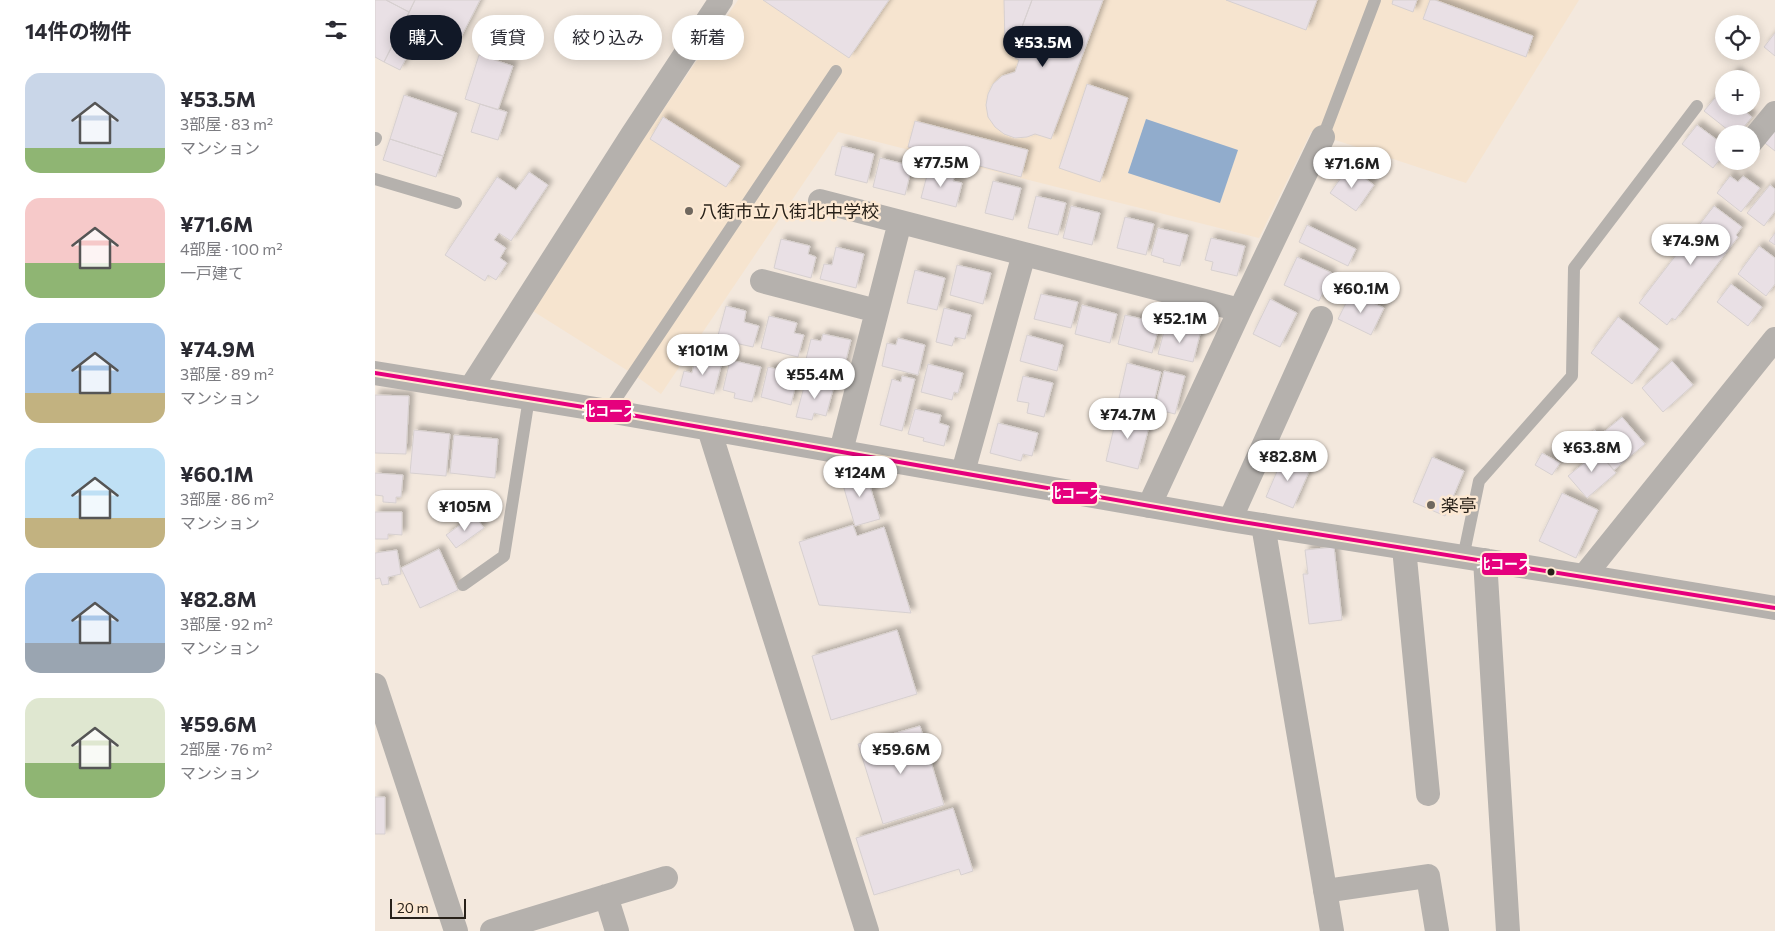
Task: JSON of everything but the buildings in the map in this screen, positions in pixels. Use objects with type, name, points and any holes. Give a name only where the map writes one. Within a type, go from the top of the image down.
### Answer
[{"type":"street","points":[[470,389],[605,177],[721,0]]},
{"type":"street","points":[[1760,131],[1775,113]]},
{"type":"street","points":[[1149,506],[1323,137]]},
{"type":"street","points":[[820,201],[1240,310]]},
{"type":"street","points":[[841,452],[901,222]]},
{"type":"street","points":[[963,472],[1024,254]]},
{"type":"street","points":[[762,281],[877,311]]},
{"type":"street","points":[[1230,520],[1321,318]]},
{"type":"street","points":[[1584,576],[1775,339]]},
{"type":"street","points":[[375,374],[608,411],[1230,520],[1775,608]]},
{"type":"street","points":[[709,429],[867,931]]},
{"type":"street","points":[[1263,525],[1332,931]]},
{"type":"street","points":[[1404,548],[1428,794]]},
{"type":"street","points":[[1474,559],[1508,931]]},
{"type":"street","points":[[375,685],[456,931]]},
{"type":"street","points":[[1325,891],[1428,876],[1437,931]]},
{"type":"street","points":[[492,931],[666,878]]},
{"type":"street","points":[[606,896],[617,931]]},
{"type":"lane","points":[[1323,137],[1375,0]]},
{"type":"lane","points":[[608,411],[836,71]]},
{"type":"lane","points":[[1474,559],[1479,481],[1572,376],[1574,268],[1697,106]]},
{"type":"lane","points":[[375,179],[456,203]]},
{"type":"lane","points":[[463,585],[504,556],[529,398]]},
{"type":"shaded area","name":"八街市立八街北中学校","points":[[738,0],[1579,0],[1466,183],[1311,132],[1259,238],[838,132],[661,394],[633,374],[528,308],[697,60],[744,60],[744,15],[728,15]]},
{"type":"water","points":[[1146,119],[1238,150],[1220,203],[1128,173]]},
{"type":"transit line","name":"北コース","points":[[375,373],[608,411],[1230,520],[1775,608]]},
{"type":"place","name":"八街市立八街北中学校","points":[[689,211]]},
{"type":"place","name":"楽亭","points":[[1431,505]]}]
